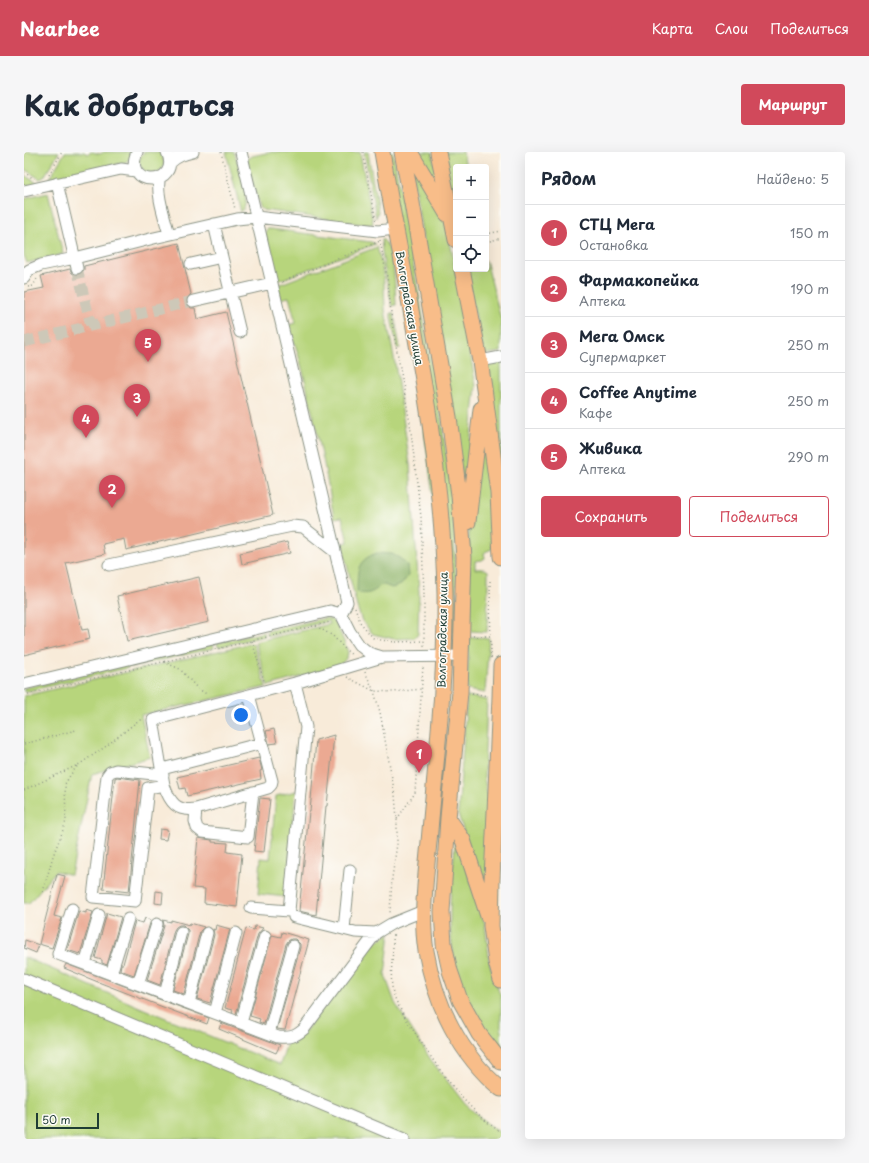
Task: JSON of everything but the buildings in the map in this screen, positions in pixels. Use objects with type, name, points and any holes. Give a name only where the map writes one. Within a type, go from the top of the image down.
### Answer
[{"type":"main road","name":"Волгоградская улица","points":[[382,152],[418,348],[430,423],[441,509],[445,594],[443,656],[440,713],[424,911],[425,949],[432,980],[445,1016],[468,1054],[501,1089]]},
{"type":"main road","name":"Волгоградская улица","points":[[402,152],[414,211],[449,417],[459,495],[464,557],[458,713],[448,818],[442,912],[444,944],[450,971],[460,1000],[479,1034],[501,1062]]},
{"type":"main road","points":[[410,152],[453,224]]},
{"type":"main road","points":[[438,152],[453,224]]},
{"type":"main road","points":[[463,272],[484,388],[498,493],[501,557]]},
{"type":"main road","points":[[464,557],[484,388]]},
{"type":"main road","points":[[501,665],[491,926],[496,962],[501,980]]},
{"type":"main road","points":[[448,818],[463,840],[491,926]]},
{"type":"street","points":[[136,155],[134,164],[136,171],[142,177],[155,180],[167,172],[168,156],[175,158],[193,152]]},
{"type":"street","points":[[241,152],[347,602],[342,616]]},
{"type":"street","points":[[121,169],[136,155]]},
{"type":"street","points":[[24,191],[53,179],[121,169],[136,171]]},
{"type":"street","points":[[160,177],[158,191],[169,234]]},
{"type":"street","points":[[146,178],[158,191]]},
{"type":"street","points":[[53,179],[76,263]]},
{"type":"street","points":[[24,278],[26,273],[32,267],[41,264],[76,263],[169,234],[237,219],[256,217],[379,236],[395,229]]},
{"type":"street","points":[[214,224],[240,332]]},
{"type":"street","points":[[191,264],[222,257]]},
{"type":"street","points":[[193,301],[272,283]]},
{"type":"street","points":[[480,361],[501,357]]},
{"type":"street","points":[[109,565],[292,526],[303,527],[336,552]]},
{"type":"street","points":[[24,684],[330,611],[342,616],[359,645],[369,653],[382,657]]},
{"type":"street","points":[[249,695],[272,780],[271,785],[268,788],[196,809],[188,810],[178,808],[166,793],[153,720],[295,683],[382,657],[461,656]]},
{"type":"street","points":[[251,908],[288,911],[306,727],[295,683]]},
{"type":"street","points":[[163,776],[116,770],[110,772],[107,776],[93,896],[135,901],[148,788],[163,776],[262,743]]},
{"type":"street","points":[[196,809],[195,821],[197,828],[202,832],[248,837],[253,792]]},
{"type":"street","points":[[344,929],[350,870]]},
{"type":"street","points":[[72,909],[58,954],[278,1037],[287,1038],[296,1036],[304,1029],[376,933],[391,924],[424,911]]},
{"type":"street","points":[[85,964],[99,915]]},
{"type":"street","points":[[294,917],[359,933],[376,933]]},
{"type":"street","points":[[111,974],[128,919]]},
{"type":"street","points":[[138,984],[157,924]]},
{"type":"street","points":[[165,994],[181,932]]},
{"type":"street","points":[[215,1013],[236,932]]},
{"type":"street","points":[[189,1003],[207,933]]},
{"type":"street","points":[[241,1023],[265,936]]},
{"type":"street","points":[[269,1033],[293,946]]},
{"type":"street","points":[[24,979],[404,1139]]},
{"type":"path","points":[[53,179],[62,152]]},
{"type":"path","points":[[221,152],[237,219]]},
{"type":"path","points":[[363,152],[388,283],[392,323],[410,423],[420,517],[424,594],[424,656],[415,793],[397,819]]},
{"type":"path","points":[[24,172],[35,179]]},
{"type":"path","points":[[489,233],[501,231]]},
{"type":"path","points":[[272,283],[277,284],[379,236]]},
{"type":"path","points":[[489,241],[501,238]]},
{"type":"path","points":[[33,286],[38,276]]},
{"type":"path","points":[[355,606],[360,622],[374,639],[395,642],[424,641]]},
{"type":"path","points":[[24,695],[316,626],[342,616]]},
{"type":"path","points":[[316,626],[333,636],[360,663],[374,691],[380,712],[394,788],[397,819],[396,850],[390,904],[391,924],[393,931],[391,984],[394,995],[405,1016],[432,1058],[463,1100],[501,1132]]},
{"type":"path","points":[[470,636],[491,636]]},
{"type":"path","points":[[252,641],[267,690]]},
{"type":"path","points":[[164,662],[180,669],[197,688],[218,703]]},
{"type":"path","points":[[335,671],[374,691],[393,692],[422,690]]},
{"type":"path","points":[[468,693],[490,696]]},
{"type":"path","points":[[24,790],[80,764],[105,747],[139,720],[153,720]]},
{"type":"path","points":[[24,744],[76,730]]},
{"type":"path","points":[[43,892],[53,856],[64,830],[66,821],[65,784],[70,774],[80,764]]},
{"type":"green space","points":[[24,152],[59,152],[44,177],[40,179],[24,169]]},
{"type":"green space","points":[[65,152],[84,152],[87,154],[92,152],[100,154],[104,152],[131,152],[131,157],[126,162],[48,181]]},
{"type":"green space","points":[[144,152],[159,152],[163,157],[164,162],[161,170],[157,173],[152,173],[146,172],[142,169],[140,158]]},
{"type":"green space","points":[[226,152],[234,152],[242,178],[246,200],[244,208],[241,212]]},
{"type":"green space","points":[[271,152],[360,152],[373,223],[369,225],[264,210],[259,207],[247,163],[248,158]]},
{"type":"green space","points":[[364,152],[368,152],[378,212],[376,218]]},
{"type":"green space","points":[[387,152],[393,152],[441,418],[449,474],[454,529],[456,631],[451,631]]},
{"type":"green space","points":[[415,152],[432,152],[442,200]]},
{"type":"green space","points":[[442,152],[463,152],[465,164],[453,164],[453,207]]},
{"type":"green space","points":[[410,160],[447,224],[453,258],[453,272],[456,272],[476,386],[465,492]]},
{"type":"green space","points":[[24,175],[39,184],[24,187]]},
{"type":"green space","points":[[48,193],[63,254],[27,263],[24,255],[24,199]]},
{"type":"green space","points":[[267,229],[371,242],[375,244],[275,282],[265,233]]},
{"type":"green space","points":[[382,239],[390,251],[394,270],[396,305],[392,306],[383,261],[381,244]]},
{"type":"green space","points":[[377,247],[382,265],[385,310],[395,363],[410,465],[419,592],[418,634],[415,638],[394,639],[373,634],[362,621],[357,607],[342,544],[348,542],[342,517],[334,518],[324,462],[304,376],[288,325],[296,323],[289,297],[280,299],[278,285]]},
{"type":"green space","points":[[466,272],[489,272],[501,320],[501,352],[484,354]]},
{"type":"green space","points":[[391,313],[394,313],[400,348],[397,348]]},
{"type":"green space","points":[[501,359],[501,488],[484,364]]},
{"type":"green space","points":[[481,423],[492,501],[492,549],[484,553],[485,558],[475,561],[475,569],[484,569],[488,571],[487,632],[469,631],[469,534]]},
{"type":"green space","points":[[377,553],[392,554],[401,559],[407,565],[408,576],[401,585],[392,588],[381,585],[370,593],[364,594],[357,592],[358,573],[361,563]]},
{"type":"green space","points":[[326,618],[334,621],[342,637],[348,653],[345,660],[339,666],[268,686],[255,642],[330,624],[329,621],[268,636],[267,631]]},
{"type":"green space","points":[[264,632],[265,636],[218,647],[217,643]]},
{"type":"green space","points":[[469,638],[489,638],[485,693],[467,690]]},
{"type":"green space","points":[[253,643],[266,687],[141,715],[150,757],[92,774],[71,875],[56,871],[29,903],[24,903],[24,696]]},
{"type":"green space","points":[[213,644],[214,648],[131,667],[130,663]]},
{"type":"green space","points":[[127,664],[128,668],[24,692],[24,688]]},
{"type":"green space","points":[[467,696],[487,700],[484,778],[489,802],[486,899],[458,814]]},
{"type":"green space","points":[[296,791],[286,897],[258,894],[261,858],[270,859],[276,796]]},
{"type":"green space","points":[[456,836],[485,924],[490,965],[501,996],[501,1051],[488,1034],[470,1004],[459,975],[455,959],[450,928],[450,913],[451,884]]},
{"type":"green space","points":[[390,933],[385,975],[395,1003],[431,1060],[465,1104],[490,1126],[501,1133],[501,1139],[24,1139],[24,957],[144,1009],[280,1065],[287,1043],[300,1038],[369,946]]},
{"type":"tunnel","points":[[77,268],[91,325]]},
{"type":"tunnel","points":[[24,342],[193,301]]},
{"type":"place","name":"Живика","points":[[148,362]]},
{"type":"place","name":"Мега Омск","points":[[137,417]]},
{"type":"place","name":"Coffee Anytime","points":[[86,438]]},
{"type":"place","name":"Фармакопейка","points":[[112,508]]},
{"type":"place","name":"СТЦ Мега","points":[[419,773]]}]
